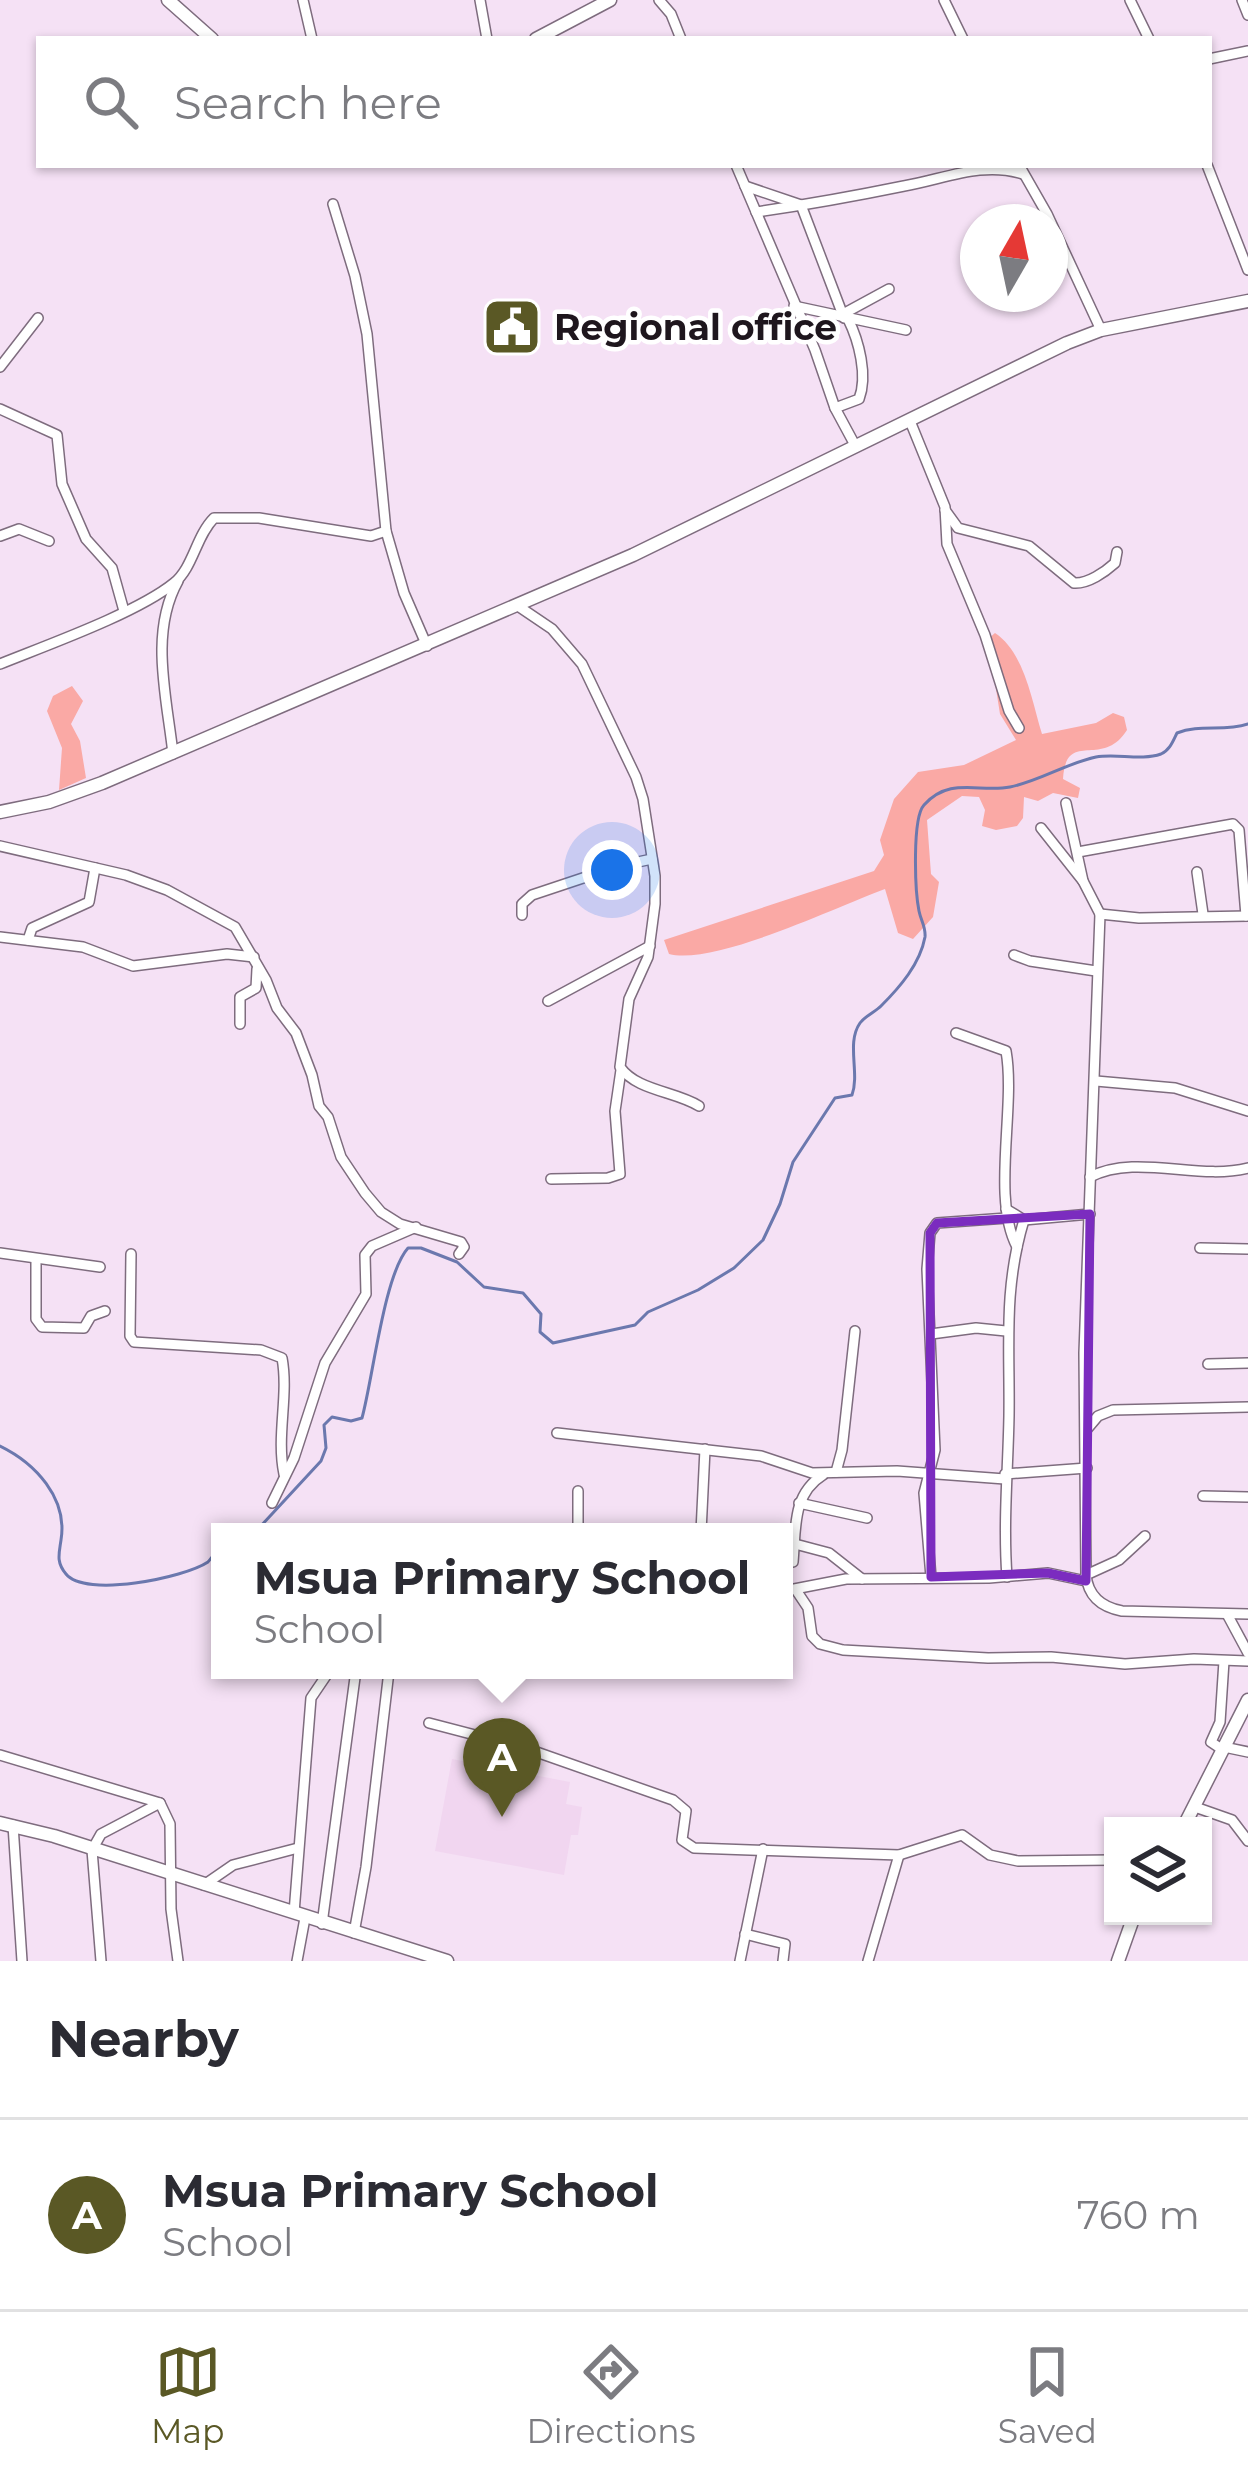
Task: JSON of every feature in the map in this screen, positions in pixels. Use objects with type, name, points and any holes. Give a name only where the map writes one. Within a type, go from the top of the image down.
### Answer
[{"type":"street","points":[[168,0],[209,36]]},
{"type":"street","points":[[303,0],[311,36]]},
{"type":"street","points":[[480,0],[486,36]]},
{"type":"street","points":[[542,36],[610,0]]},
{"type":"street","points":[[659,0],[680,36]]},
{"type":"street","points":[[944,0],[962,36]]},
{"type":"street","points":[[1130,0],[1148,36]]},
{"type":"street","points":[[1241,0],[1248,15]]},
{"type":"street","points":[[1212,58],[1248,51]]},
{"type":"street","points":[[737,168],[835,408],[857,449]]},
{"type":"street","points":[[756,212],[992,168]]},
{"type":"street","points":[[1208,168],[1248,270]]},
{"type":"street","points":[[1021,169],[1101,330]]},
{"type":"street","points":[[745,186],[801,205],[858,350],[863,391],[859,399],[835,408]]},
{"type":"street","points":[[333,204],[367,334],[386,531],[427,646]]},
{"type":"street","points":[[845,317],[889,289]]},
{"type":"street","points":[[0,812],[49,802],[173,754],[427,646],[857,449],[1101,330],[1248,301]]},
{"type":"street","points":[[794,306],[906,330]]},
{"type":"street","points":[[0,367],[38,318]]},
{"type":"street","points":[[0,409],[57,435],[62,484],[86,539],[112,568],[124,610]]},
{"type":"street","points":[[910,421],[945,510],[958,529],[1029,546],[1074,583],[1106,571],[1115,563],[1117,552]]},
{"type":"street","points":[[945,510],[947,544],[1019,728]]},
{"type":"street","points":[[173,754],[162,635],[168,599],[214,518],[259,518],[370,536],[386,531]]},
{"type":"street","points":[[0,536],[19,529],[50,541]]},
{"type":"street","points":[[0,664],[178,581]]},
{"type":"street","points":[[518,606],[552,629],[582,664],[636,777],[656,904],[650,946],[629,999],[615,1111],[619,1175],[551,1179]]},
{"type":"street","points":[[1066,803],[1083,881],[1100,914],[1084,1353],[1086,1578],[1097,1601],[1112,1609],[1248,1614]]},
{"type":"street","points":[[1078,853],[1233,824],[1239,830],[1247,916],[1100,914]]},
{"type":"street","points":[[1041,828],[1083,881]]},
{"type":"street","points":[[0,846],[157,886],[240,932],[277,1008],[296,1034],[340,1157],[381,1212],[400,1224],[461,1242],[464,1247],[458,1254]]},
{"type":"street","points":[[522,915],[522,904],[532,895],[652,859]]},
{"type":"street","points":[[28,940],[32,928],[51,916],[89,902],[95,868]]},
{"type":"street","points":[[1197,872],[1203,914]]},
{"type":"street","points":[[0,937],[82,946],[133,966],[227,954],[255,960]]},
{"type":"street","points":[[548,1001],[650,946]]},
{"type":"street","points":[[1013,955],[1096,971]]},
{"type":"street","points":[[240,1024],[240,997],[256,988],[255,960]]},
{"type":"street","points":[[956,1033],[998,1046],[1007,1057],[1006,1213],[1018,1246]]},
{"type":"street","points":[[621,1070],[699,1106]]},
{"type":"street","points":[[1096,1081],[1175,1088],[1248,1111]]},
{"type":"street","points":[[1090,1177],[1117,1168],[1208,1174],[1248,1168]]},
{"type":"street","points":[[931,1577],[924,1493],[935,1450],[927,1269],[932,1228],[947,1222],[984,1222],[1006,1213],[1024,1220],[1090,1214]]},
{"type":"street","points":[[1007,1577],[1006,1331],[1024,1220]]},
{"type":"street","points":[[272,1503],[297,1450],[325,1364],[366,1294],[365,1255],[372,1246],[416,1227]]},
{"type":"street","points":[[1200,1248],[1248,1249]]},
{"type":"street","points":[[0,1252],[100,1267]]},
{"type":"street","points":[[131,1254],[130,1336],[134,1342],[261,1350],[282,1358],[279,1430],[284,1474]]},
{"type":"street","points":[[36,1259],[36,1318],[42,1327],[83,1328],[92,1315],[105,1312]]},
{"type":"street","points":[[932,1334],[976,1328],[1006,1331]]},
{"type":"street","points":[[793,1562],[799,1503],[806,1487],[832,1472],[842,1450],[855,1331]]},
{"type":"street","points":[[1208,1364],[1248,1363]]},
{"type":"street","points":[[1087,1429],[1103,1412],[1112,1410],[1248,1407]]},
{"type":"street","points":[[556,1433],[761,1456],[812,1473],[1005,1477],[1087,1468]]},
{"type":"street","points":[[701,1523],[705,1448]]},
{"type":"street","points":[[578,1491],[578,1523]]},
{"type":"street","points":[[1204,1496],[1248,1497]]},
{"type":"street","points":[[799,1503],[867,1518]]},
{"type":"street","points":[[793,1590],[826,1581],[862,1579],[1048,1573],[1086,1578],[1119,1560],[1145,1536]]},
{"type":"street","points":[[795,1544],[829,1553],[862,1579]]},
{"type":"street","points":[[793,1594],[808,1608],[812,1636],[820,1644],[843,1650],[988,1658],[1051,1657],[1125,1664],[1248,1657],[1227,1614]]},
{"type":"street","points":[[1224,1661],[1220,1722],[1211,1742],[1223,1749],[1248,1752]]},
{"type":"street","points":[[297,1961],[298,1849],[311,1699],[324,1679]]},
{"type":"street","points":[[322,1924],[355,1679]]},
{"type":"street","points":[[354,1934],[388,1679]]},
{"type":"street","points":[[1190,1817],[1248,1700]]},
{"type":"street","points":[[429,1723],[525,1748],[673,1800],[686,1811],[685,1845],[899,1856],[962,1835],[990,1855],[1018,1861],[1104,1860]]},
{"type":"street","points":[[0,1755],[160,1803],[170,1824],[178,1961]]},
{"type":"street","points":[[101,1961],[92,1850],[101,1834],[160,1803]]},
{"type":"street","points":[[1196,1807],[1232,1820],[1248,1841]]},
{"type":"street","points":[[22,1961],[7,1824],[447,1961]]},
{"type":"street","points":[[204,1886],[233,1865],[298,1849]]},
{"type":"street","points":[[740,1961],[763,1849]]},
{"type":"street","points":[[868,1961],[899,1856]]},
{"type":"street","points":[[1118,1961],[1131,1925]]},
{"type":"street","points":[[745,1934],[785,1944],[784,1961]]},
{"type":"highlighted area","points":[[1090,1214],[1086,1581],[1048,1573],[931,1577],[930,1233],[937,1223]]},
{"type":"shaded area","points":[[995,633],[1020,665],[1042,734],[1096,723],[1113,713],[1124,717],[1127,730],[1117,741],[1071,755],[1063,779],[1080,788],[1078,798],[1053,793],[1038,801],[1024,797],[1023,818],[1017,826],[996,830],[982,826],[985,810],[979,797],[962,796],[927,820],[931,874],[939,882],[933,917],[913,939],[898,933],[885,889],[744,943],[689,955],[669,954],[664,940],[874,871],[884,855],[880,840],[894,799],[918,772],[964,765],[1016,740],[1000,714],[988,639]]},
{"type":"shaded area","points":[[72,686],[83,701],[71,724],[80,741],[86,778],[59,790],[62,748],[47,711],[53,696]]},
{"type":"shaded area","points":[[452,1759],[570,1782],[566,1804],[582,1807],[564,1875],[435,1851]]},
{"type":"waterway","points":[[264,1523],[321,1461],[326,1448],[324,1425],[332,1417],[362,1418],[392,1280],[408,1248],[457,1262],[484,1287],[523,1293],[541,1314],[540,1332],[553,1343],[635,1325],[648,1312],[734,1268],[763,1240],[793,1162],[835,1098],[852,1095],[854,1040],[860,1023],[902,983],[922,947],[925,933],[918,901],[916,839],[920,812],[934,796],[954,788],[1010,787],[1096,757],[1153,756],[1167,750],[1177,733],[1248,724]]},
{"type":"waterway","points":[[0,1446],[37,1472],[54,1496],[62,1525],[59,1562],[77,1581],[135,1583],[196,1568],[211,1558]]},
{"type":"place","name":"Regional office","points":[[512,327]]},
{"type":"place","name":"Msua Primary School","points":[[502,1817]]}]
